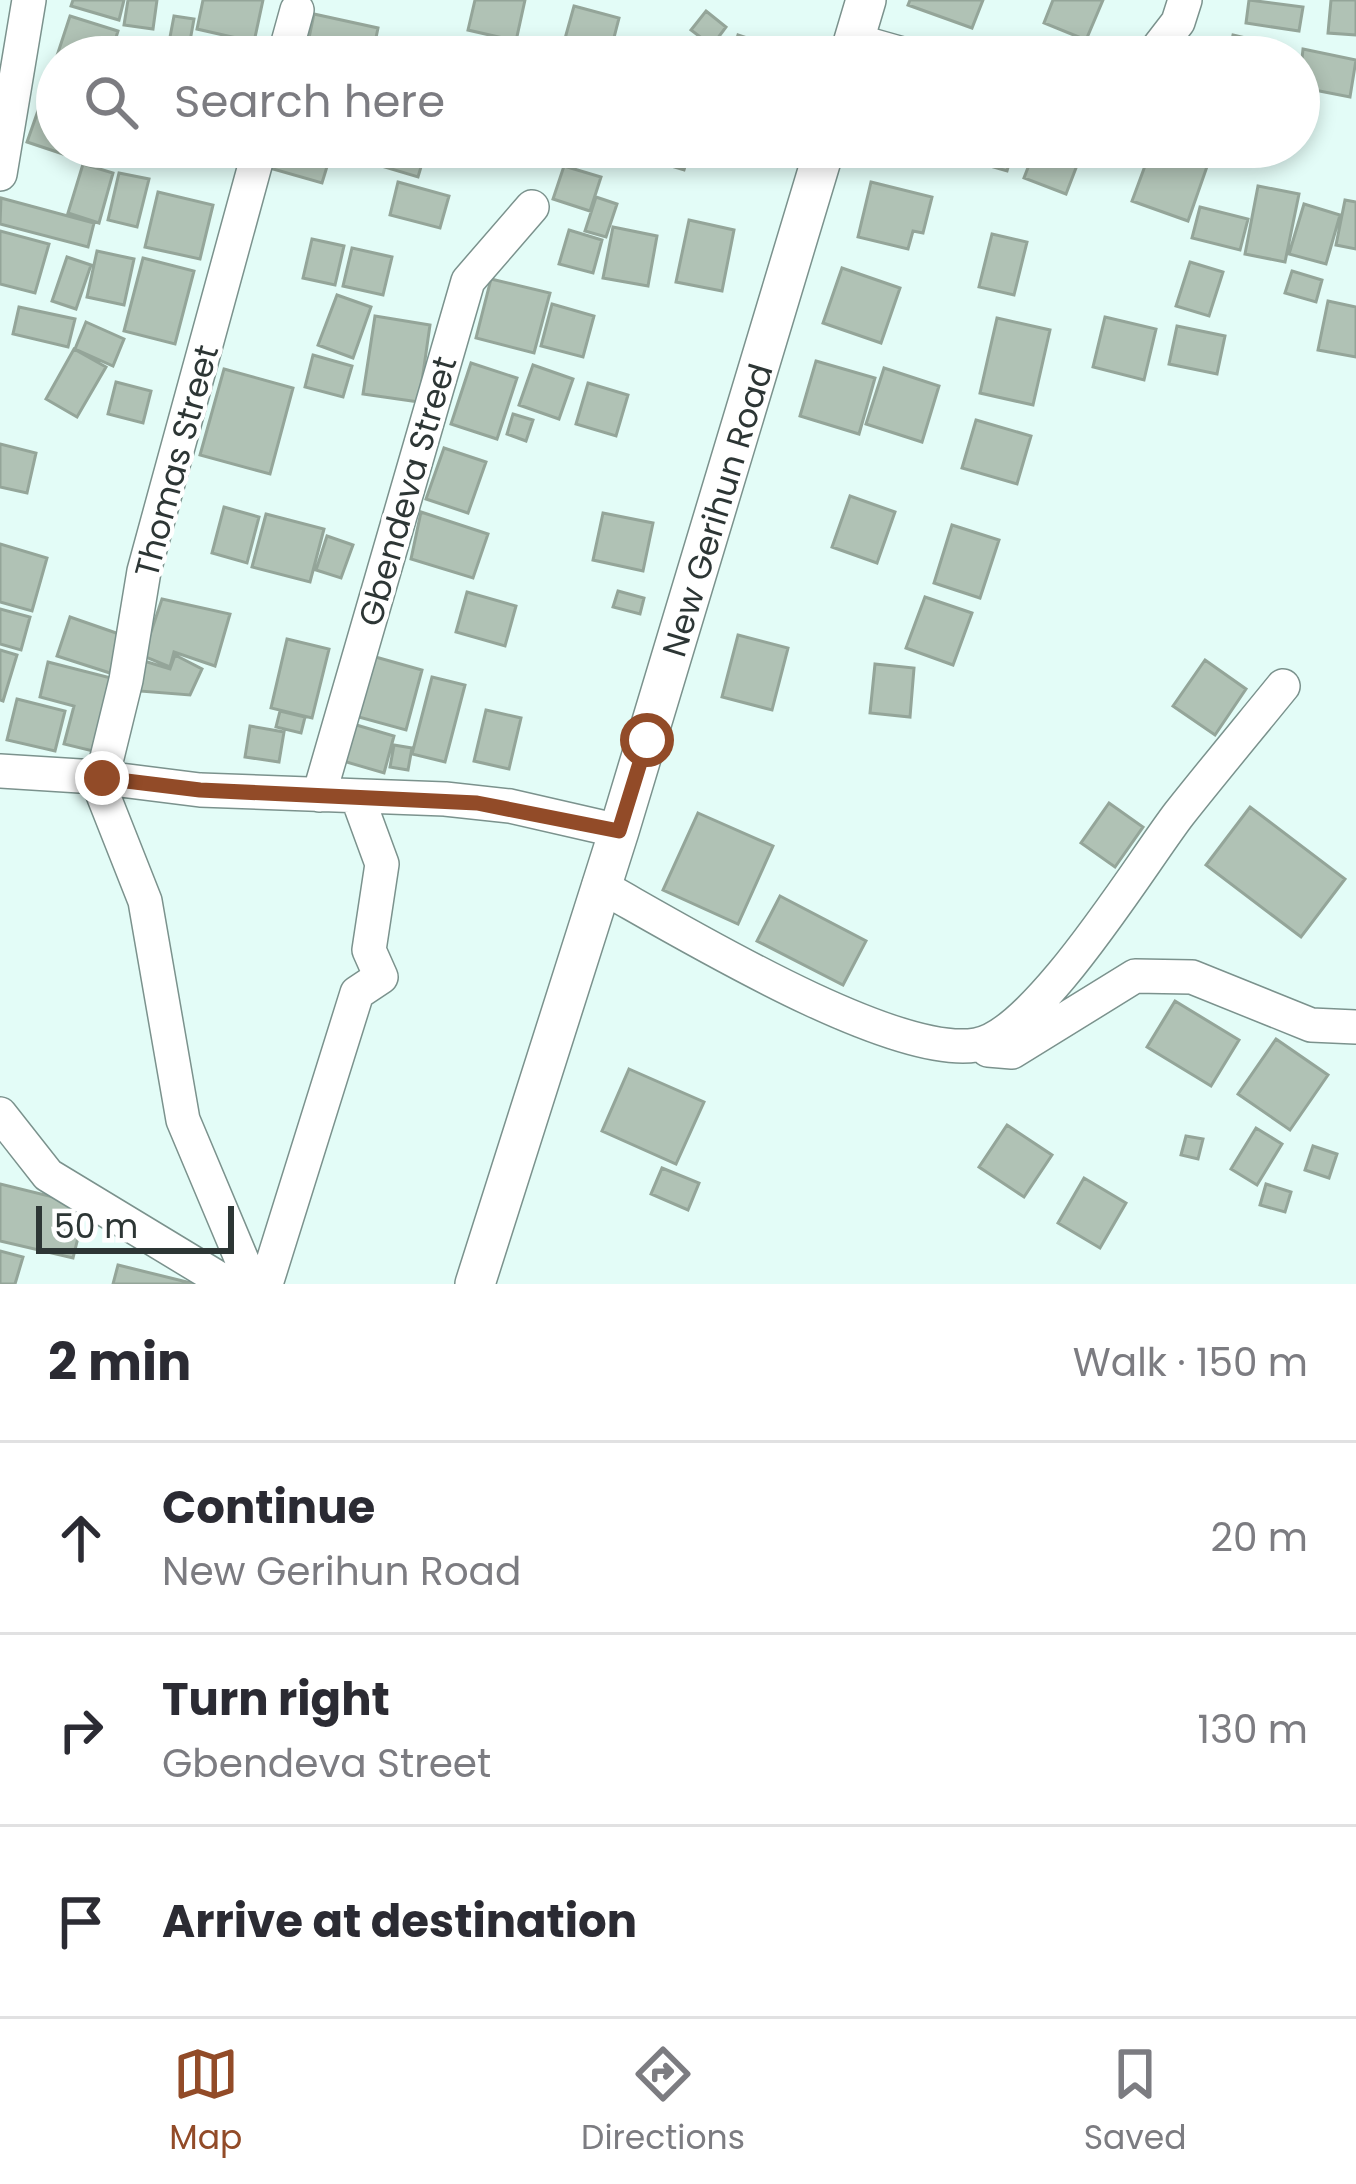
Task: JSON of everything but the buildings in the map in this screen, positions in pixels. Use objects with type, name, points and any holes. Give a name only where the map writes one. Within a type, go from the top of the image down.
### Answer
[{"type":"street","points":[[0,174],[29,0]]},
{"type":"street","points":[[855,36],[866,0]]},
{"type":"street","points":[[1167,36],[1185,0]]},
{"type":"street","points":[[290,36],[297,10]]},
{"type":"street","name":"Thomas Street","points":[[99,778],[127,680],[145,571],[254,168]]},
{"type":"street","name":"New Gerihun Road","points":[[475,1284],[619,831],[819,168]]},
{"type":"street","name":"Gbendeva Street","points":[[320,795],[468,280],[532,207]]},
{"type":"street","points":[[944,1046],[980,1045],[1010,1028],[1084,950],[1177,817],[1283,686]]},
{"type":"street","points":[[0,771],[200,790],[510,806],[619,831]]},
{"type":"street","points":[[99,778],[145,901],[183,1120],[252,1284]]},
{"type":"street","points":[[266,1284],[357,993],[381,977],[369,950],[382,864],[357,796]]},
{"type":"street","points":[[599,885],[753,970],[910,1038],[944,1046],[1012,1052],[1135,976],[1192,977],[1311,1025],[1356,1027]]},
{"type":"street","points":[[0,1114],[48,1175],[228,1284]]},
{"type":"route","points":[[102,778],[200,790],[510,806],[619,831],[647,740]]}]
